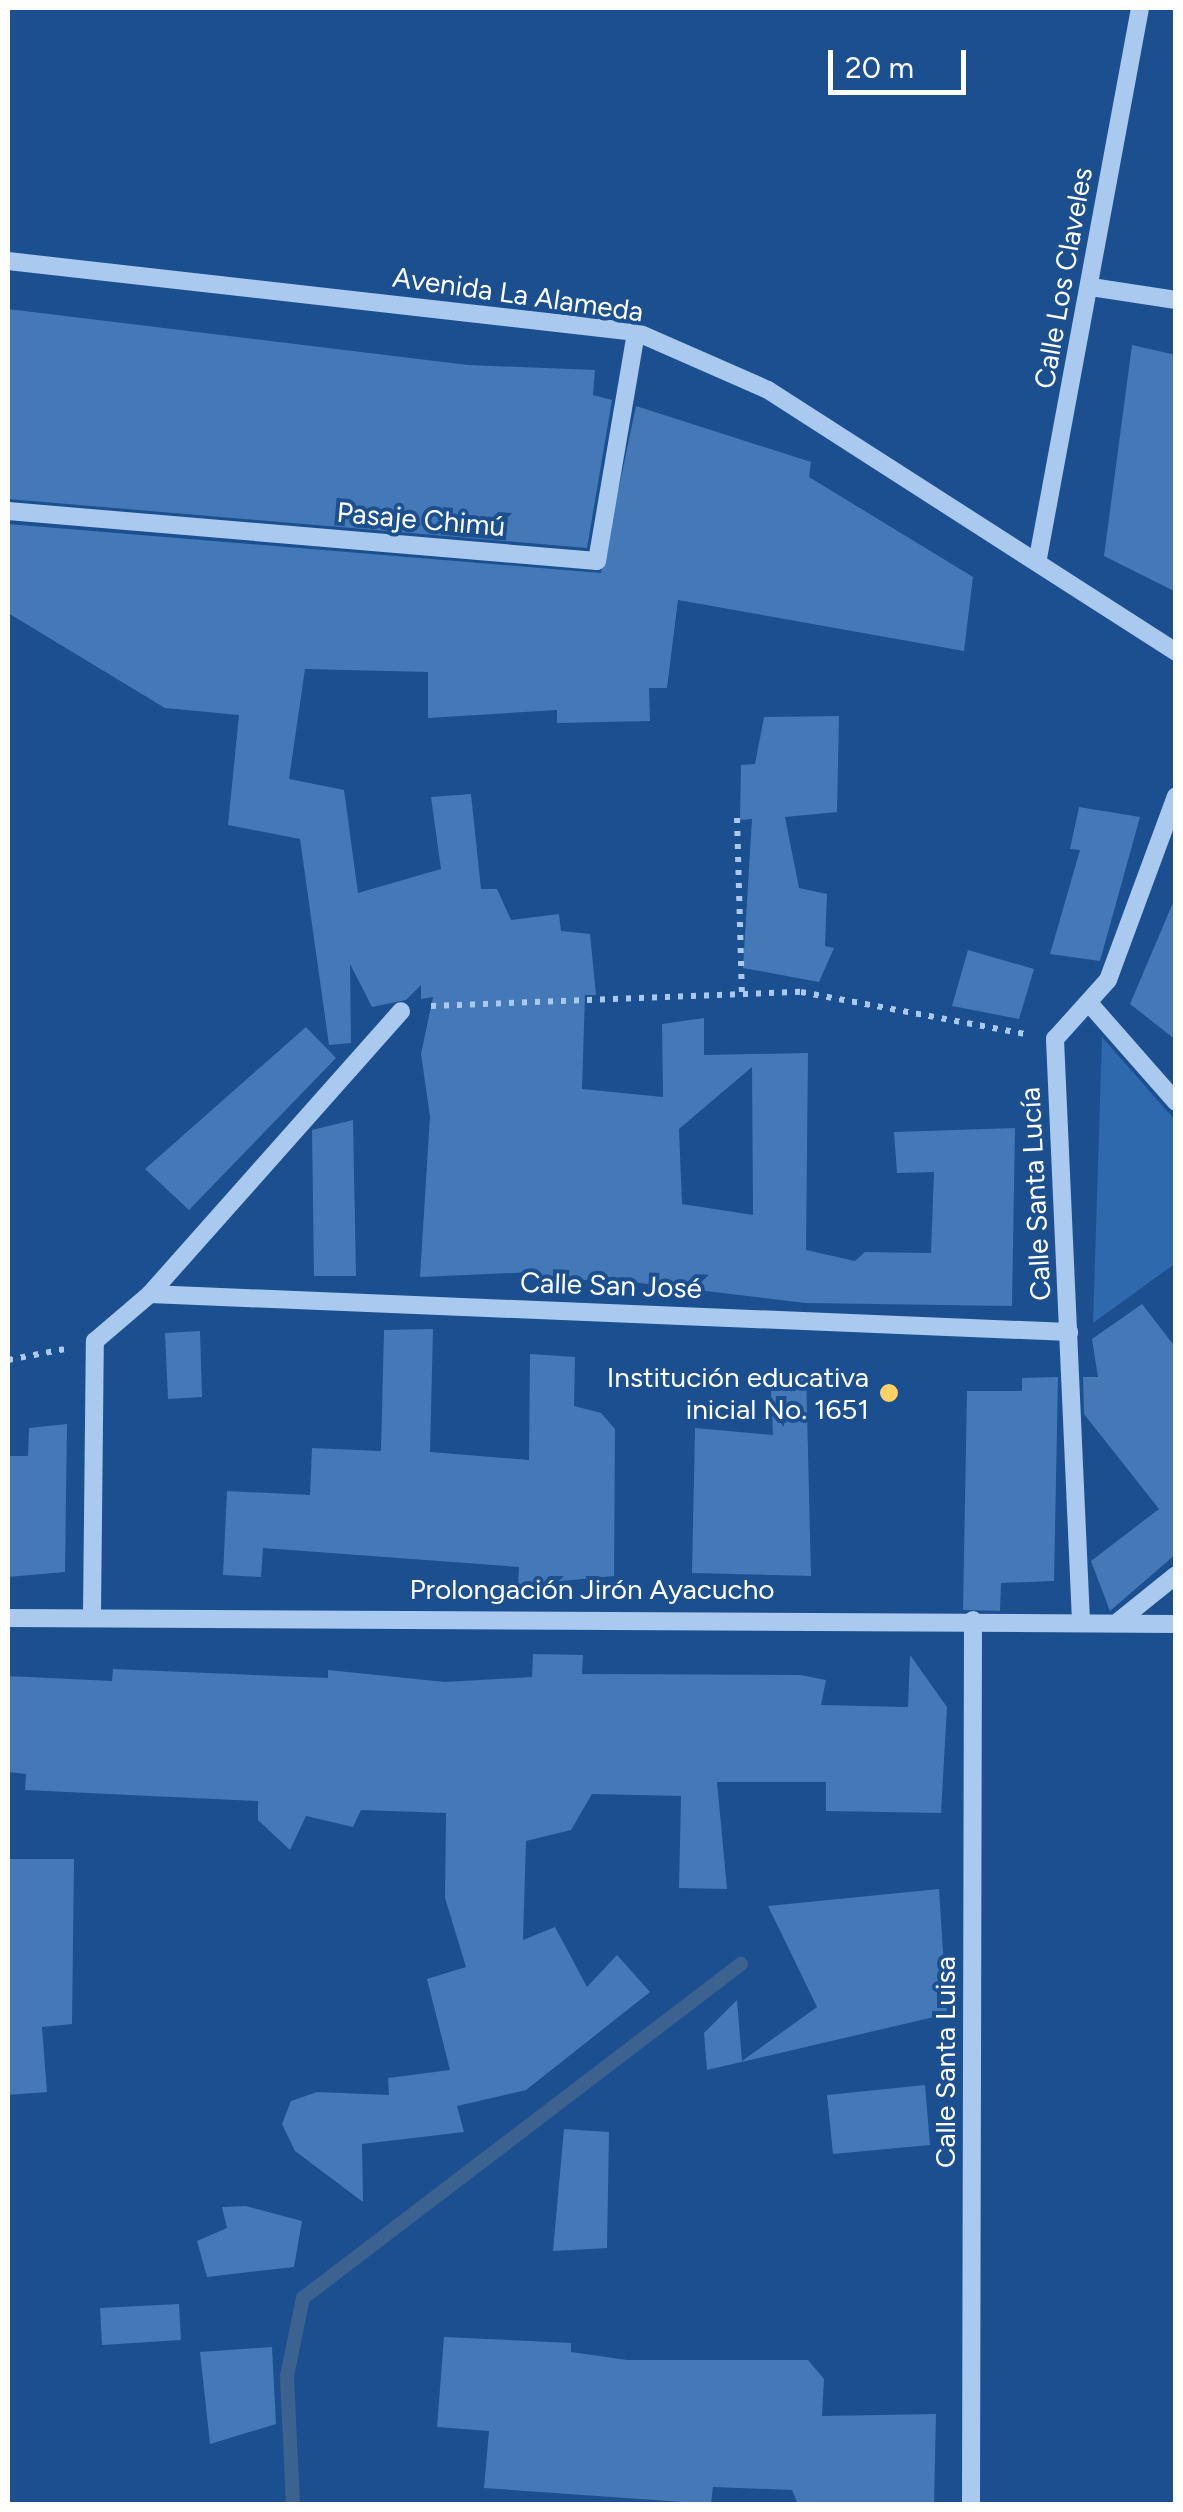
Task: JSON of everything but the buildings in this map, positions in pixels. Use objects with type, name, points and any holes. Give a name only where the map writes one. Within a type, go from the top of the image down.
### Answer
[{"type":"street","name":"Calle Los Claveles","points":[[1038,558],[1140,8]]},
{"type":"street","name":"Avenida La Alameda","points":[[8,261],[636,332],[768,390],[1038,558],[1176,652]]},
{"type":"street","points":[[1091,287],[1176,300]]},
{"type":"street","name":"Pasaje Chimú","points":[[8,511],[598,562],[636,332]]},
{"type":"street","points":[[1056,1039],[1108,980],[1176,796]]},
{"type":"street","points":[[1090,1003],[1176,1102]]},
{"type":"street","points":[[92,1613],[95,1341],[150,1294],[402,1011]]},
{"type":"street","name":"Calle Santa Lucía","points":[[1056,1039],[1081,1620]]},
{"type":"street","name":"Calle San José","points":[[150,1294],[1069,1332]]},
{"type":"street","points":[[1120,1621],[1176,1575]]},
{"type":"street","name":"Prolongación Jirón Ayacucho","points":[[8,1618],[92,1613],[1081,1620],[1176,1624]]},
{"type":"street","name":"Calle Santa Luisa","points":[[972,2504],[973,1620]]},
{"type":"path","points":[[737,818],[742,994]]},
{"type":"path","points":[[402,1011],[801,992],[1056,1039]]},
{"type":"path","points":[[8,1360],[95,1341]]},
{"type":"shaded area","points":[[1102,1037],[1175,1120],[1176,1263],[1093,1323]]},
{"type":"waterway","points":[[293,2504],[287,2376],[303,2298],[741,1964]]},
{"type":"place","name":"Institución educativa inicial No. 1651","points":[[889,1393]]}]
